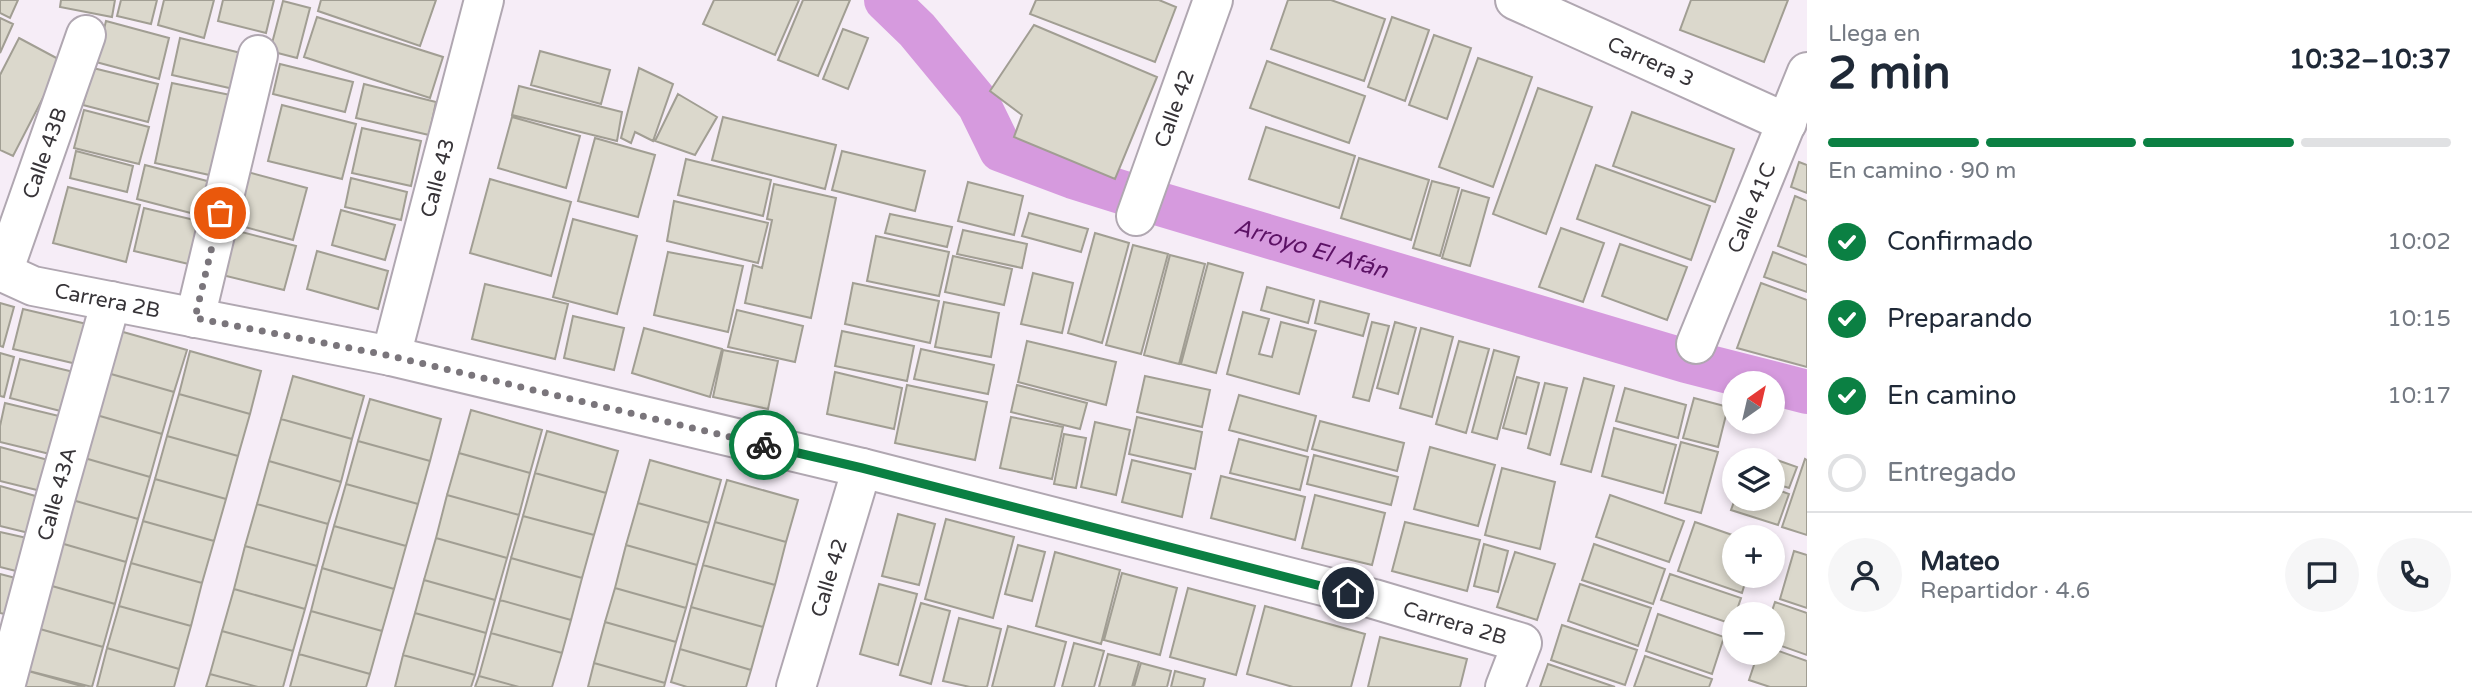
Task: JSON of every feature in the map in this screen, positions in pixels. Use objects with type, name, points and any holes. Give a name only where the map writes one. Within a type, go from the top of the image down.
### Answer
[{"type":"street","name":"Calle 43","points":[[391,356],[484,0]]},
{"type":"street","name":"Calle 42","points":[[1136,216],[1213,0]]},
{"type":"street","name":"Carrera 3","points":[[1515,0],[1787,123]]},
{"type":"street","name":"Calle 43B","points":[[1,272],[86,35]]},
{"type":"street","points":[[195,318],[258,55]]},
{"type":"street","name":"Calle 41C","points":[[1696,344],[1807,72]]},
{"type":"street","name":"Carrera 2B","points":[[1,272],[33,286],[391,356],[862,468],[1374,599],[1522,643],[1505,687]]},
{"type":"street","name":"Calle 43A","points":[[5,687],[111,301]]},
{"type":"street","name":"Calle 42","points":[[796,687],[862,468]]},
{"type":"building","points":[[0,0],[18,0],[10,18],[0,13]]},
{"type":"building","points":[[61,0],[115,0],[112,17],[60,7]]},
{"type":"building","points":[[121,0],[157,0],[151,24],[117,16]]},
{"type":"building","points":[[164,0],[214,0],[204,38],[158,25]]},
{"type":"building","points":[[223,0],[274,0],[266,33],[218,21]]},
{"type":"building","points":[[321,0],[436,0],[420,46],[318,11]]},
{"type":"building","points":[[714,0],[799,0],[775,55],[703,24]]},
{"type":"building","points":[[803,0],[850,0],[818,76],[778,60]]},
{"type":"building","points":[[1036,0],[1159,0],[1176,7],[1155,62],[1030,14]]},
{"type":"building","points":[[1288,0],[1331,0],[1385,19],[1364,81],[1271,49]]},
{"type":"building","points":[[1691,0],[1788,0],[1764,62],[1680,30]]},
{"type":"building","points":[[283,1],[310,8],[297,58],[270,51]]},
{"type":"building","points":[[317,17],[443,57],[430,98],[304,57]]},
{"type":"building","points":[[1392,17],[1429,30],[1405,101],[1368,87]]},
{"type":"building","points":[[0,18],[13,24],[0,53]]},
{"type":"building","points":[[106,21],[169,38],[159,79],[96,62]]},
{"type":"building","points":[[1034,25],[1157,77],[1115,179],[1014,137],[1022,115],[990,91]]},
{"type":"building","points":[[843,29],[868,38],[848,89],[823,79]]},
{"type":"building","points":[[1434,35],[1471,48],[1447,119],[1409,105]]},
{"type":"building","points":[[19,38],[62,61],[13,156],[0,150],[0,75]]},
{"type":"building","points":[[180,38],[245,54],[238,90],[172,75]]},
{"type":"building","points":[[540,51],[610,70],[601,104],[531,85]]},
{"type":"building","points":[[1478,58],[1532,77],[1493,187],[1439,167]]},
{"type":"building","points":[[1267,61],[1365,96],[1349,143],[1250,108]]},
{"type":"building","points":[[280,64],[353,82],[345,112],[273,94]]},
{"type":"building","points":[[93,68],[158,84],[148,122],[83,105]]},
{"type":"building","points":[[639,68],[673,84],[653,141],[635,132],[631,143],[621,138]]},
{"type":"building","points":[[172,83],[240,97],[223,178],[155,163]]},
{"type":"building","points":[[364,84],[436,102],[429,135],[356,118]]},
{"type":"building","points":[[519,86],[622,112],[617,141],[512,115]]},
{"type":"building","points":[[1538,88],[1592,107],[1546,234],[1493,214]]},
{"type":"building","points":[[678,94],[717,117],[695,155],[655,141]]},
{"type":"building","points":[[282,105],[356,124],[342,179],[268,161]]},
{"type":"building","points":[[84,110],[149,127],[139,164],[74,148]]},
{"type":"building","points":[[1632,112],[1734,149],[1715,202],[1613,166]]},
{"type":"building","points":[[512,117],[580,136],[566,188],[498,168]]},
{"type":"building","points":[[723,117],[836,145],[825,189],[712,160]]},
{"type":"building","points":[[1266,127],[1355,156],[1339,208],[1249,179]]},
{"type":"building","points":[[362,128],[421,141],[411,186],[352,173]]},
{"type":"building","points":[[595,138],[655,155],[638,217],[578,201]]},
{"type":"building","points":[[76,151],[133,166],[127,192],[70,178]]},
{"type":"building","points":[[842,151],[925,171],[915,211],[832,190]]},
{"type":"building","points":[[1359,158],[1429,180],[1411,240],[1341,218]]},
{"type":"building","points":[[686,159],[771,180],[763,216],[678,195]]},
{"type":"building","points":[[1799,162],[1807,165],[1807,193],[1791,187]]},
{"type":"building","points":[[145,165],[215,183],[206,217],[137,199]]},
{"type":"building","points":[[1596,165],[1710,206],[1691,260],[1577,219]]},
{"type":"building","points":[[240,170],[307,188],[293,240],[226,222]]},
{"type":"building","points":[[351,178],[407,192],[401,220],[345,207]]},
{"type":"building","points":[[490,179],[571,202],[551,276],[470,253]]},
{"type":"building","points":[[1432,181],[1459,188],[1440,256],[1413,248]]},
{"type":"building","points":[[968,182],[1023,196],[1014,235],[958,221]]},
{"type":"building","points":[[774,184],[836,198],[811,318],[745,303],[753,265],[762,268],[772,220],[767,219]]},
{"type":"building","points":[[68,187],[140,205],[126,262],[53,243]]},
{"type":"building","points":[[1462,190],[1489,198],[1470,266],[1442,258]]},
{"type":"building","points":[[1795,196],[1807,201],[1807,257],[1778,246]]},
{"type":"building","points":[[674,201],[768,223],[758,263],[667,241]]},
{"type":"building","points":[[144,208],[207,223],[197,266],[134,251]]},
{"type":"building","points":[[341,210],[395,225],[385,260],[332,245]]},
{"type":"building","points":[[1029,213],[1088,229],[1081,252],[1022,236]]},
{"type":"building","points":[[890,214],[952,227],[947,247],[885,233]]},
{"type":"building","points":[[573,219],[637,236],[617,314],[553,297]]},
{"type":"building","points":[[226,228],[296,246],[284,290],[214,273]]},
{"type":"building","points":[[1561,228],[1604,243],[1583,302],[1539,287]]},
{"type":"building","points":[[963,230],[1027,244],[1022,268],[957,254]]},
{"type":"building","points":[[1095,233],[1129,243],[1102,343],[1068,333]]},
{"type":"building","points":[[876,236],[949,252],[939,296],[867,281]]},
{"type":"building","points":[[1620,244],[1687,267],[1667,320],[1602,296]]},
{"type":"building","points":[[1133,245],[1168,254],[1141,354],[1106,345]]},
{"type":"building","points":[[317,251],[388,271],[378,309],[307,289]]},
{"type":"building","points":[[668,252],[743,266],[728,332],[654,315]]},
{"type":"building","points":[[1773,252],[1807,265],[1807,292],[1764,277]]},
{"type":"building","points":[[1170,255],[1205,264],[1179,364],[1144,355]]},
{"type":"building","points":[[953,256],[1012,269],[1004,305],[945,292]]},
{"type":"building","points":[[1208,263],[1243,273],[1216,373],[1181,364]]},
{"type":"building","points":[[1033,273],[1073,283],[1062,333],[1021,324]]},
{"type":"building","points":[[853,283],[939,301],[930,343],[845,324]]},
{"type":"building","points":[[1761,283],[1807,300],[1807,367],[1737,348]]},
{"type":"building","points":[[485,284],[568,304],[555,359],[472,339]]},
{"type":"building","points":[[1267,287],[1314,300],[1308,323],[1261,310]]},
{"type":"building","points":[[1320,301],[1369,314],[1363,336],[1315,323]]},
{"type":"building","points":[[944,302],[999,313],[991,357],[935,347]]},
{"type":"building","points":[[0,303],[14,307],[3,347],[0,346]]},
{"type":"building","points":[[23,309],[91,325],[81,365],[13,349]]},
{"type":"building","points":[[737,310],[803,326],[795,362],[728,347]]},
{"type":"building","points":[[1243,312],[1269,319],[1259,354],[1272,357],[1281,322],[1316,331],[1299,394],[1227,374]]},
{"type":"building","points":[[573,316],[624,328],[614,370],[564,358]]},
{"type":"building","points":[[1372,322],[1389,326],[1369,401],[1353,397]]},
{"type":"building","points":[[1395,322],[1416,328],[1398,394],[1377,388]]},
{"type":"building","points":[[644,328],[722,349],[710,397],[632,373]]},
{"type":"building","points":[[1421,328],[1453,337],[1432,417],[1400,408]]},
{"type":"building","points":[[116,330],[187,350],[174,392],[104,372]]},
{"type":"building","points":[[842,331],[914,346],[907,381],[835,366]]},
{"type":"building","points":[[1027,341],[1116,362],[1106,405],[1018,382]]},
{"type":"building","points":[[1459,341],[1489,349],[1466,433],[1436,424]]},
{"type":"building","points":[[921,349],[994,365],[988,394],[914,379]]},
{"type":"building","points":[[723,350],[778,361],[768,409],[713,397]]},
{"type":"building","points":[[1494,350],[1519,357],[1497,439],[1472,432]]},
{"type":"building","points":[[190,351],[261,371],[250,414],[179,394]]},
{"type":"building","points":[[0,353],[14,357],[4,397],[0,396]]},
{"type":"building","points":[[20,359],[82,374],[72,414],[10,398]]},
{"type":"building","points":[[104,372],[174,392],[162,434],[93,414]]},
{"type":"building","points":[[835,372],[902,388],[894,429],[827,414]]},
{"type":"building","points":[[293,376],[364,396],[352,439],[281,419]]},
{"type":"building","points":[[1145,376],[1210,390],[1202,427],[1137,412]]},
{"type":"building","points":[[1517,377],[1539,383],[1526,434],[1503,428]]},
{"type":"building","points":[[1584,378],[1614,386],[1591,472],[1561,464]]},
{"type":"building","points":[[1545,383],[1567,388],[1550,455],[1528,448]]},
{"type":"building","points":[[907,385],[987,402],[975,460],[895,443]]},
{"type":"building","points":[[1017,385],[1087,403],[1080,429],[1011,412]]},
{"type":"building","points":[[1625,388],[1686,405],[1678,438],[1616,421]]},
{"type":"building","points":[[179,394],[250,414],[238,456],[167,436]]},
{"type":"building","points":[[1239,395],[1316,416],[1307,451],[1229,430]]},
{"type":"building","points":[[1694,398],[1722,405],[1722,431],[1718,447],[1683,438]]},
{"type":"building","points":[[370,399],[441,419],[430,461],[358,441]]},
{"type":"building","points":[[5,403],[63,417],[54,455],[0,442]]},
{"type":"building","points":[[471,410],[542,430],[530,473],[459,453]]},
{"type":"building","points":[[93,414],[162,434],[150,477],[81,457]]},
{"type":"building","points":[[1011,417],[1063,427],[1052,479],[1000,468]]},
{"type":"building","points":[[1137,417],[1202,432],[1195,469],[1129,454]]},
{"type":"building","points":[[281,419],[352,439],[341,482],[269,461]]},
{"type":"building","points":[[1320,421],[1404,443],[1397,471],[1312,449]]},
{"type":"building","points":[[1095,422],[1130,430],[1116,495],[1081,487]]},
{"type":"building","points":[[1614,428],[1676,445],[1663,493],[1602,476]]},
{"type":"building","points":[[547,431],[618,451],[606,493],[535,473]]},
{"type":"building","points":[[1064,434],[1086,438],[1076,488],[1054,484]]},
{"type":"building","points":[[167,436],[238,456],[226,499],[155,479]]},
{"type":"building","points":[[1239,439],[1308,457],[1300,490],[1230,473]]},
{"type":"building","points":[[358,441],[430,461],[418,504],[346,484]]},
{"type":"building","points":[[1681,442],[1718,452],[1701,513],[1665,503]]},
{"type":"building","points":[[0,447],[48,460],[41,491],[0,481]]},
{"type":"building","points":[[1430,447],[1495,465],[1478,526],[1414,509]]},
{"type":"building","points":[[459,453],[530,473],[519,515],[447,495]]},
{"type":"building","points":[[1314,455],[1398,477],[1391,505],[1307,484]]},
{"type":"building","points":[[81,457],[150,477],[138,519],[69,499]]},
{"type":"building","points":[[1805,459],[1807,535],[1783,525]]},
{"type":"building","points":[[650,460],[721,480],[709,523],[638,503]]},
{"type":"building","points":[[1132,460],[1191,474],[1182,517],[1122,502]]},
{"type":"building","points":[[269,461],[341,482],[328,524],[257,504]]},
{"type":"building","points":[[1785,463],[1797,467],[1789,488],[1785,487]]},
{"type":"building","points":[[1502,468],[1555,482],[1540,549],[1485,535]]},
{"type":"building","points":[[535,473],[606,493],[594,535],[523,516]]},
{"type":"building","points":[[1221,476],[1305,497],[1295,540],[1211,518]]},
{"type":"building","points":[[155,479],[226,499],[214,541],[143,521]]},
{"type":"building","points":[[727,480],[798,500],[786,542],[715,522]]},
{"type":"building","points":[[346,484],[418,504],[406,546],[334,526]]},
{"type":"building","points":[[0,486],[39,497],[29,533],[0,526]]},
{"type":"building","points":[[447,495],[519,515],[507,558],[436,538]]},
{"type":"building","points":[[1315,495],[1385,513],[1372,565],[1302,548]]},
{"type":"building","points":[[1610,495],[1684,521],[1669,562],[1596,537]]},
{"type":"building","points":[[69,499],[138,519],[126,562],[57,542]]},
{"type":"building","points":[[638,503],[709,523],[697,565],[626,545]]},
{"type":"building","points":[[257,504],[328,524],[317,566],[245,546]]},
{"type":"building","points":[[1734,511],[1783,511],[1778,525]]},
{"type":"building","points":[[898,514],[935,524],[919,585],[882,576]]},
{"type":"building","points":[[523,516],[594,535],[582,578],[511,558]]},
{"type":"building","points":[[946,519],[1014,537],[993,618],[925,599]]},
{"type":"building","points":[[143,521],[214,541],[202,583],[131,563]]},
{"type":"building","points":[[715,522],[786,542],[775,585],[703,565]]},
{"type":"building","points":[[1405,522],[1480,540],[1467,591],[1392,571]]},
{"type":"building","points":[[1695,522],[1722,531],[1722,586],[1678,571]]},
{"type":"building","points":[[334,526],[406,546],[394,589],[322,568]]},
{"type":"building","points":[[0,532],[27,538],[20,572],[0,567]]},
{"type":"building","points":[[436,538],[507,558],[495,600],[424,580]]},
{"type":"building","points":[[57,542],[126,562],[115,604],[45,584]]},
{"type":"building","points":[[1484,544],[1508,551],[1498,592],[1474,586]]},
{"type":"building","points":[[1594,544],[1665,569],[1653,604],[1582,580]]},
{"type":"building","points":[[626,545],[697,565],[686,608],[615,588]]},
{"type":"building","points":[[1018,545],[1045,552],[1032,601],[1005,594]]},
{"type":"building","points":[[245,546],[317,566],[305,609],[234,589]]},
{"type":"building","points":[[1794,551],[1807,555],[1807,608],[1780,599]]},
{"type":"building","points":[[1055,552],[1120,570],[1101,644],[1036,626]]},
{"type":"building","points":[[1515,552],[1555,564],[1537,620],[1497,607]]},
{"type":"building","points":[[511,558],[582,578],[571,620],[500,600]]},
{"type":"building","points":[[131,563],[202,583],[191,626],[119,606]]},
{"type":"building","points":[[703,565],[775,585],[763,627],[691,607]]},
{"type":"building","points":[[322,568],[394,589],[382,631],[311,611]]},
{"type":"building","points":[[1122,573],[1177,588],[1160,655],[1104,640]]},
{"type":"building","points":[[0,574],[27,581],[18,617],[0,613]]},
{"type":"building","points":[[1670,574],[1741,598],[1740,602],[1722,602],[1722,621],[1661,600]]},
{"type":"building","points":[[424,580],[495,600],[486,633],[415,613]]},
{"type":"building","points":[[45,584],[115,604],[103,647],[33,627]]},
{"type":"building","points":[[879,584],[917,594],[898,665],[860,654]]},
{"type":"building","points":[[1580,584],[1651,608],[1638,646],[1568,621]]},
{"type":"building","points":[[615,588],[686,608],[676,642],[605,622]]},
{"type":"building","points":[[1188,588],[1255,606],[1236,675],[1170,657]]},
{"type":"building","points":[[1727,588],[1743,588],[1742,593]]},
{"type":"building","points":[[234,589],[305,609],[293,651],[222,631]]},
{"type":"building","points":[[500,600],[571,620],[562,653],[491,633]]},
{"type":"building","points":[[921,603],[950,611],[931,684],[900,675]]},
{"type":"building","points":[[1785,605],[1807,613],[1807,655],[1785,647]]},
{"type":"building","points":[[119,606],[191,626],[179,669],[107,648]]},
{"type":"building","points":[[1265,606],[1365,634],[1351,687],[1293,687],[1247,674]]},
{"type":"building","points":[[691,607],[763,627],[751,670],[680,649]]},
{"type":"building","points":[[311,611],[382,631],[370,674],[299,654]]},
{"type":"building","points":[[415,613],[486,633],[475,675],[403,655]]},
{"type":"building","points":[[1658,614],[1722,636],[1712,674],[1646,651]]},
{"type":"building","points":[[959,618],[1001,629],[987,687],[970,687],[943,681]]},
{"type":"building","points":[[605,622],[676,642],[665,683],[594,663]]},
{"type":"building","points":[[1562,625],[1637,650],[1625,685],[1551,660]]},
{"type":"building","points":[[1008,626],[1066,642],[1054,687],[992,687]]},
{"type":"building","points":[[33,627],[103,647],[92,687],[21,669]]},
{"type":"building","points":[[222,631],[293,651],[283,687],[258,687],[210,674]]},
{"type":"building","points":[[491,633],[562,653],[552,687],[519,687],[479,676]]},
{"type":"building","points":[[1380,637],[1467,659],[1460,687],[1368,687]]},
{"type":"building","points":[[1074,643],[1104,651],[1094,687],[1062,687]]},
{"type":"building","points":[[107,648],[179,669],[174,687],[97,687]]},
{"type":"building","points":[[680,649],[751,670],[746,687],[687,687],[671,682]]},
{"type":"building","points":[[1785,653],[1807,661],[1807,687],[1770,687],[1749,680],[1754,665],[1785,665]]},
{"type":"building","points":[[299,654],[370,674],[366,687],[290,687]]},
{"type":"building","points":[[1108,654],[1139,662],[1132,687],[1099,687]]},
{"type":"building","points":[[403,655],[475,675],[471,687],[395,687]]},
{"type":"building","points":[[1645,656],[1712,679],[1709,687],[1634,687]]},
{"type":"building","points":[[594,663],[665,683],[664,687],[588,687]]},
{"type":"building","points":[[1141,663],[1171,671],[1167,687],[1134,687]]},
{"type":"building","points":[[1548,664],[1615,687],[1540,687]]},
{"type":"building","points":[[21,669],[85,687],[16,687]]},
{"type":"building","points":[[1175,671],[1205,679],[1203,687],[1171,687]]},
{"type":"building","points":[[210,674],[258,687],[206,687]]},
{"type":"building","points":[[479,676],[519,687],[475,687]]},
{"type":"waterway","name":"Arroyo El Afán","points":[[886,0],[917,30],[979,105],[1001,150],[1073,177],[1153,202],[1686,361],[1807,392]]},
{"type":"way so far","points":[[220,213],[195,318],[391,356],[764,445]]},
{"type":"route","points":[[764,445],[1348,593]]}]
